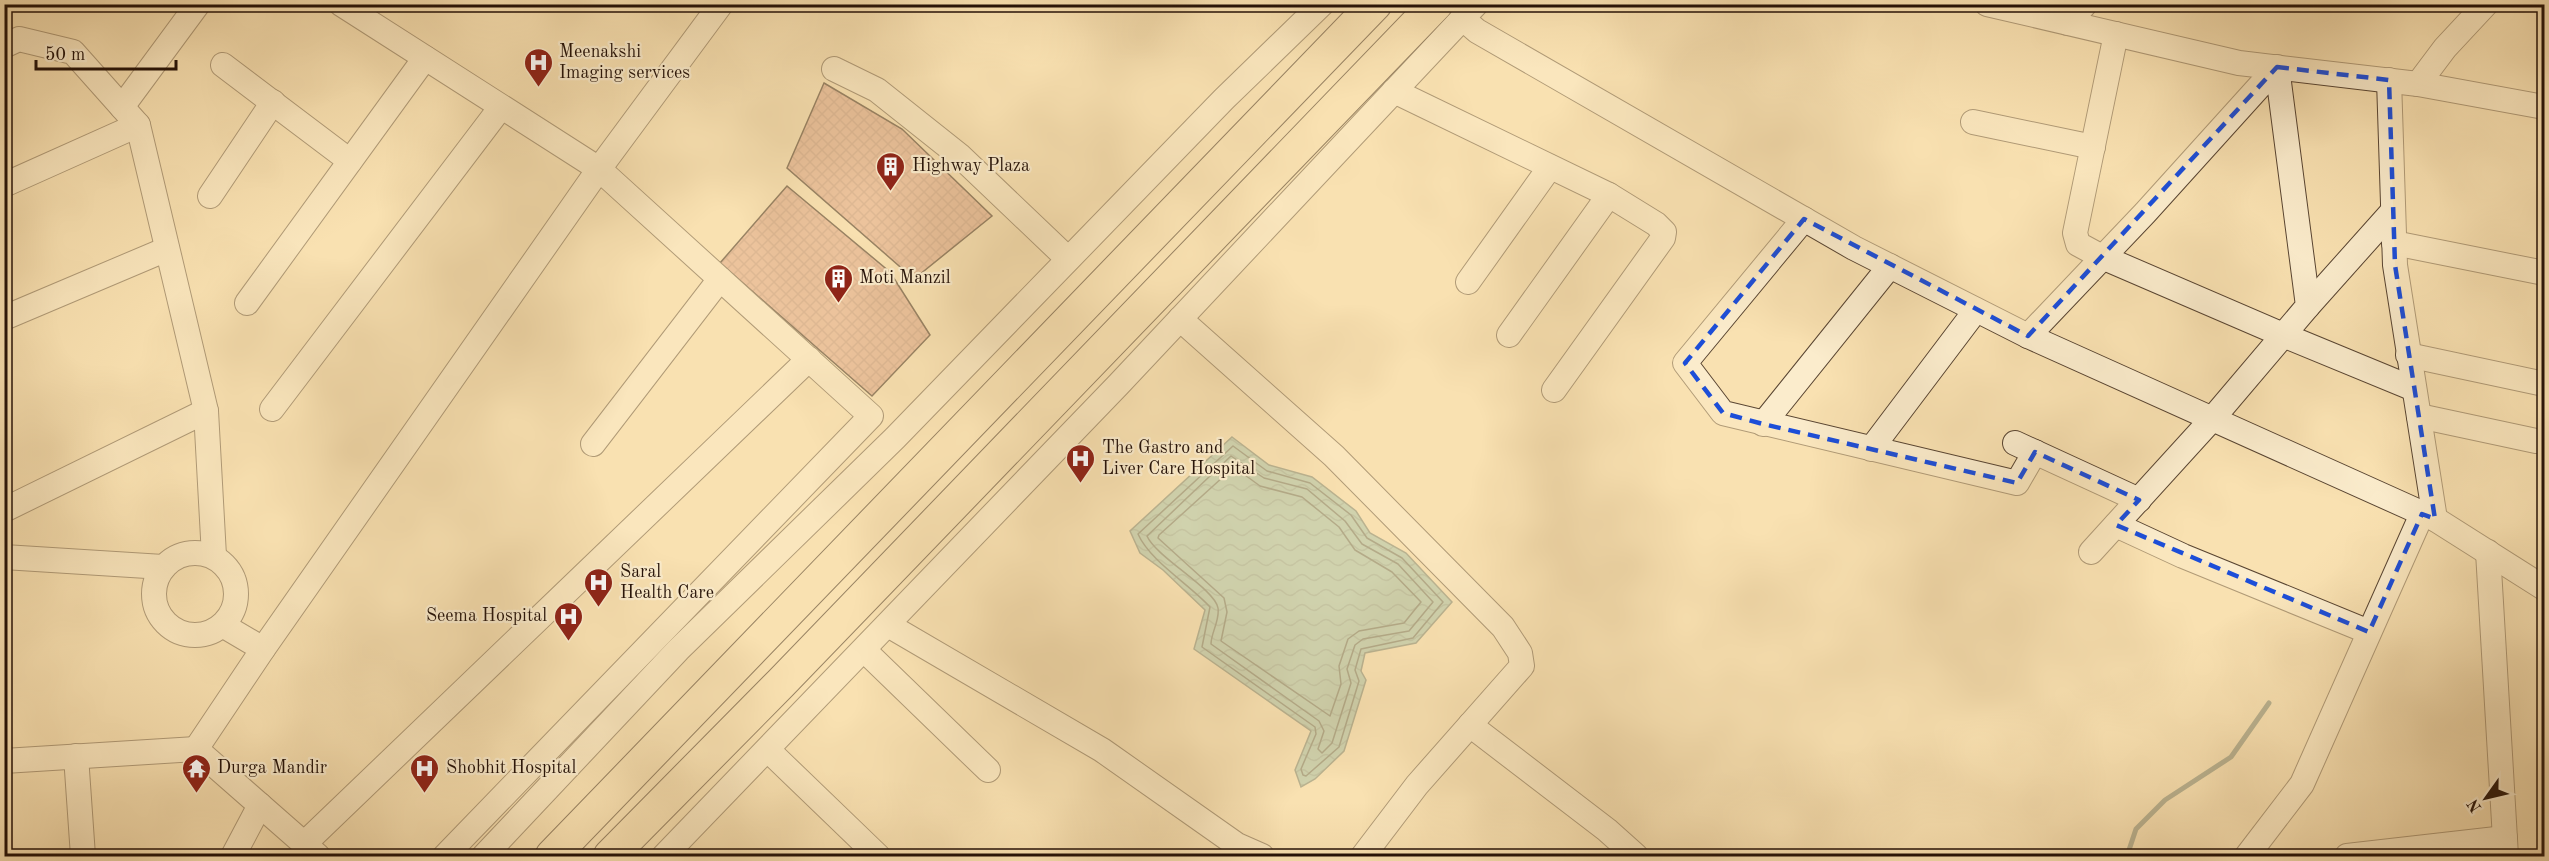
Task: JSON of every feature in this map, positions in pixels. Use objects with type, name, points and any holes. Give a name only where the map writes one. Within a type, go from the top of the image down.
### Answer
[{"type":"highway","points":[[552,856],[1375,4]]},
{"type":"highway","points":[[610,856],[1458,9]]},
{"type":"street","points":[[122,107],[198,4]]},
{"type":"street","points":[[341,4],[599,169],[870,416],[445,856]]},
{"type":"street","points":[[196,749],[263,649],[599,169],[721,4]]},
{"type":"street","points":[[484,856],[678,650],[894,438],[1224,99],[1322,4]]},
{"type":"street","points":[[1987,4],[2239,63],[2418,84],[2544,106]]},
{"type":"street","points":[[2068,23],[2085,4]]},
{"type":"street","points":[[2418,84],[2445,48],[2486,4]]},
{"type":"street","points":[[664,856],[1180,319],[1394,90],[1458,9],[1477,31],[1890,266],[2028,336],[2429,517],[2544,588]]},
{"type":"street","points":[[2116,34],[2075,237],[2082,246],[2102,257],[2283,335],[2414,388]]},
{"type":"street","points":[[4,46],[19,39],[74,52],[138,126],[206,411],[214,556]]},
{"type":"street","points":[[247,303],[425,58]]},
{"type":"street","points":[[223,65],[350,160]]},
{"type":"street","points":[[2028,336],[2145,213],[2277,67]]},
{"type":"street","points":[[2277,67],[2308,306]]},
{"type":"street","points":[[834,69],[877,90],[960,156],[1068,259]]},
{"type":"street","points":[[2247,856],[2302,784],[2370,632],[2429,517],[2419,416],[2408,355],[2394,243],[2389,80]]},
{"type":"street","points":[[1394,90],[1609,195],[1656,224],[1664,232],[1664,238],[1554,390]]},
{"type":"street","points":[[210,196],[273,102]]},
{"type":"street","points":[[272,410],[501,106]]},
{"type":"street","points":[[1972,122],[2093,147]]},
{"type":"street","points":[[4,185],[138,126]]},
{"type":"street","points":[[1468,282],[1550,167]]},
{"type":"street","points":[[1509,335],[1609,195]]},
{"type":"street","points":[[2091,552],[2213,418],[2392,212]]},
{"type":"street","points":[[1804,219],[1685,363],[1723,413],[2017,483],[2025,447],[2139,500]]},
{"type":"street","points":[[2394,243],[2544,273]]},
{"type":"street","points":[[4,318],[167,249]]},
{"type":"street","points":[[1763,424],[1890,266]]},
{"type":"street","points":[[593,444],[720,279]]},
{"type":"street","points":[[1871,449],[1976,310]]},
{"type":"street","points":[[1180,319],[1334,456],[1503,627],[1520,653],[1522,666],[1417,785],[1363,856]]},
{"type":"street","points":[[2408,355],[2544,384]]},
{"type":"street","points":[[4,761],[196,749],[311,850],[808,359]]},
{"type":"street","points":[[4,510],[206,411]]},
{"type":"street","points":[[2419,416],[2536,441]]},
{"type":"street","points":[[2116,525],[2183,556],[2370,632]]},
{"type":"street","points":[[193,552],[214,556],[231,572],[237,593],[230,619],[224,626],[201,636],[179,633],[161,619],[154,600],[156,579],[163,567],[175,558],[193,552]]},
{"type":"street","points":[[2348,856],[2505,847],[2488,552]]},
{"type":"street","points":[[4,557],[163,567]]},
{"type":"street","points":[[888,625],[1102,750],[1237,845],[1262,856]]},
{"type":"street","points":[[224,626],[263,649]]},
{"type":"street","points":[[864,650],[988,770]]},
{"type":"street","points":[[1470,725],[1607,830],[1636,856]]},
{"type":"street","points":[[768,750],[878,856]]},
{"type":"street","points":[[76,756],[83,856]]},
{"type":"street","points":[[233,856],[260,806]]},
{"type":"highlighted area","points":[[2277,67],[2389,80],[2395,265],[2435,519],[2422,514],[2369,632],[2116,525],[2139,500],[2035,452],[2017,483],[1763,424],[1723,413],[1685,363],[1804,219],[2028,336]]},
{"type":"water","points":[[1232,437],[1269,465],[1312,477],[1356,511],[1370,533],[1406,553],[1452,602],[1416,643],[1365,653],[1361,671],[1366,680],[1344,751],[1315,779],[1301,787],[1295,770],[1311,731],[1194,649],[1205,610],[1163,570],[1140,553],[1130,531]]},
{"type":"building","name":"Highway Plaza","points":[[824,83],[902,129],[992,216],[914,279],[787,168]]},
{"type":"building","name":"Moti Manzil","points":[[787,186],[890,272],[930,335],[872,396],[720,263]]},
{"type":"waterway","points":[[2127,856],[2136,829],[2165,800],[2231,757],[2269,703]]},
{"type":"place","name":"Meenakshi Imaging services","points":[[538,88]]},
{"type":"place","name":"Highway Plaza","points":[[891,192]]},
{"type":"place","name":"Moti Manzil","points":[[838,304]]},
{"type":"place","name":"The Gastro and Liver Care Hospital","points":[[1081,484]]},
{"type":"place","name":"Saral Health Care","points":[[599,608]]},
{"type":"place","name":"Seema Hospital","points":[[568,642]]},
{"type":"place","name":"Durga Mandir","points":[[196,794]]},
{"type":"place","name":"Shobhit Hospital","points":[[425,794]]}]
